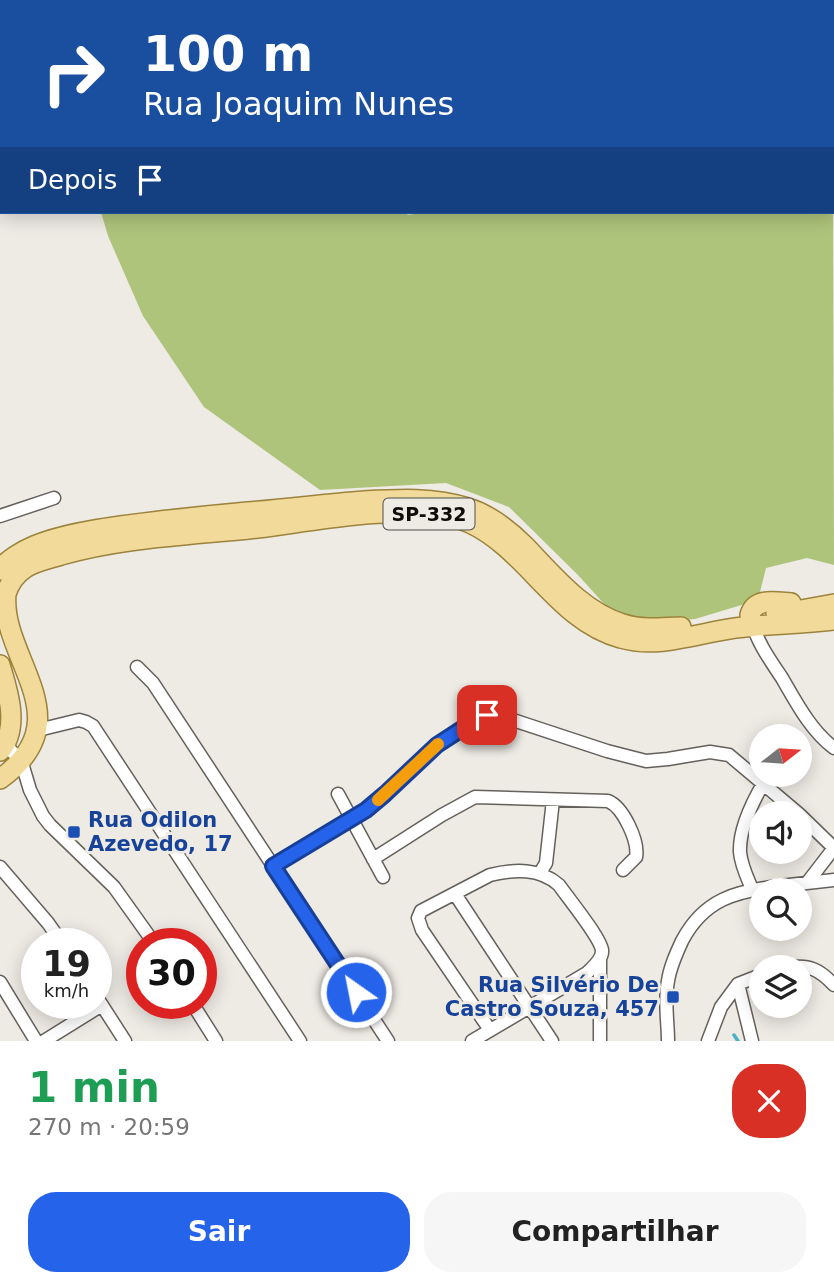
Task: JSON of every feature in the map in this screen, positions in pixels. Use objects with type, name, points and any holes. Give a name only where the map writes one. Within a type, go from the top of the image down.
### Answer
[{"type":"main road","name":"SP-332","points":[[0,570],[13,557],[33,546],[99,529],[351,502],[442,500],[471,509],[497,522],[586,604],[603,617],[624,625],[643,628],[680,627],[730,617],[751,621],[834,620]]},
{"type":"main road","name":"SP-332","points":[[34,731],[35,721],[29,695],[4,630],[4,601],[7,590],[13,579],[33,563],[82,549],[127,542],[384,514],[441,515],[468,523],[492,536],[583,621],[609,634],[634,641],[673,640],[733,628],[751,621]]},
{"type":"main road","points":[[751,621],[751,610],[763,603],[834,603]]},
{"type":"main road","points":[[0,779],[12,771],[21,760],[34,731],[23,726],[18,720],[2,672]]},
{"type":"main road","points":[[2,672],[12,723],[3,748]]},
{"type":"street","points":[[0,516],[54,499]]},
{"type":"street","points":[[751,621],[758,640],[800,708],[816,732],[834,748]]},
{"type":"street","points":[[137,667],[153,683],[388,1041]]},
{"type":"street","points":[[273,866],[352,820],[385,794],[437,745],[487,715],[510,719],[646,761],[710,752],[729,755],[749,772]]},
{"type":"street","points":[[34,731],[79,720],[93,726],[300,1041]]},
{"type":"street","points":[[3,748],[21,760],[30,790],[43,816],[114,887],[143,928]]},
{"type":"street","points":[[749,881],[742,863],[740,845],[751,809],[761,788]]},
{"type":"street","points":[[768,788],[783,801]]},
{"type":"street","points":[[338,794],[383,877]]},
{"type":"street","points":[[373,859],[475,797],[608,801],[616,805],[622,813],[637,851],[634,860],[623,870]]},
{"type":"street","points":[[540,873],[546,863],[553,800]]},
{"type":"street","points":[[811,878],[834,848],[812,827]]},
{"type":"street","points":[[0,867],[52,928]]},
{"type":"street","points":[[490,1030],[422,930],[418,918],[421,911],[490,875],[540,873],[559,886],[602,950],[600,1041]]},
{"type":"street","points":[[812,882],[834,880]]},
{"type":"street","points":[[668,1041],[667,984],[673,959],[691,925],[715,902],[749,890]]},
{"type":"street","points":[[455,894],[552,1041]]},
{"type":"street","points":[[472,1041],[587,973],[600,959]]},
{"type":"street","points":[[812,968],[822,972],[834,985]]},
{"type":"street","points":[[708,1041],[721,1007],[738,984],[749,980]]},
{"type":"street","points":[[0,982],[36,1041]]},
{"type":"street","points":[[738,984],[752,1041]]},
{"type":"street","points":[[44,1041],[74,1019]]},
{"type":"street","points":[[111,1019],[125,1041]]},
{"type":"street","points":[[202,1019],[216,1041]]},
{"type":"green space","points":[[102,214],[833,214],[834,565],[807,558],[766,568],[758,600],[695,619],[665,622],[636,619],[606,606],[509,507],[446,483],[320,490],[204,407],[143,316],[108,236]]},
{"type":"waterway","points":[[734,1035],[738,1041]]},
{"type":"slow traffic","points":[[378,800],[438,744]]},
{"type":"place","name":"Rua Odilon Azevedo, 17","points":[[74,832]]},
{"type":"place","name":"Rua Silvério De Castro Souza, 457","points":[[673,997]]},
{"type":"route","points":[[356,992],[273,866],[352,820],[385,794],[437,745],[487,715]]}]
